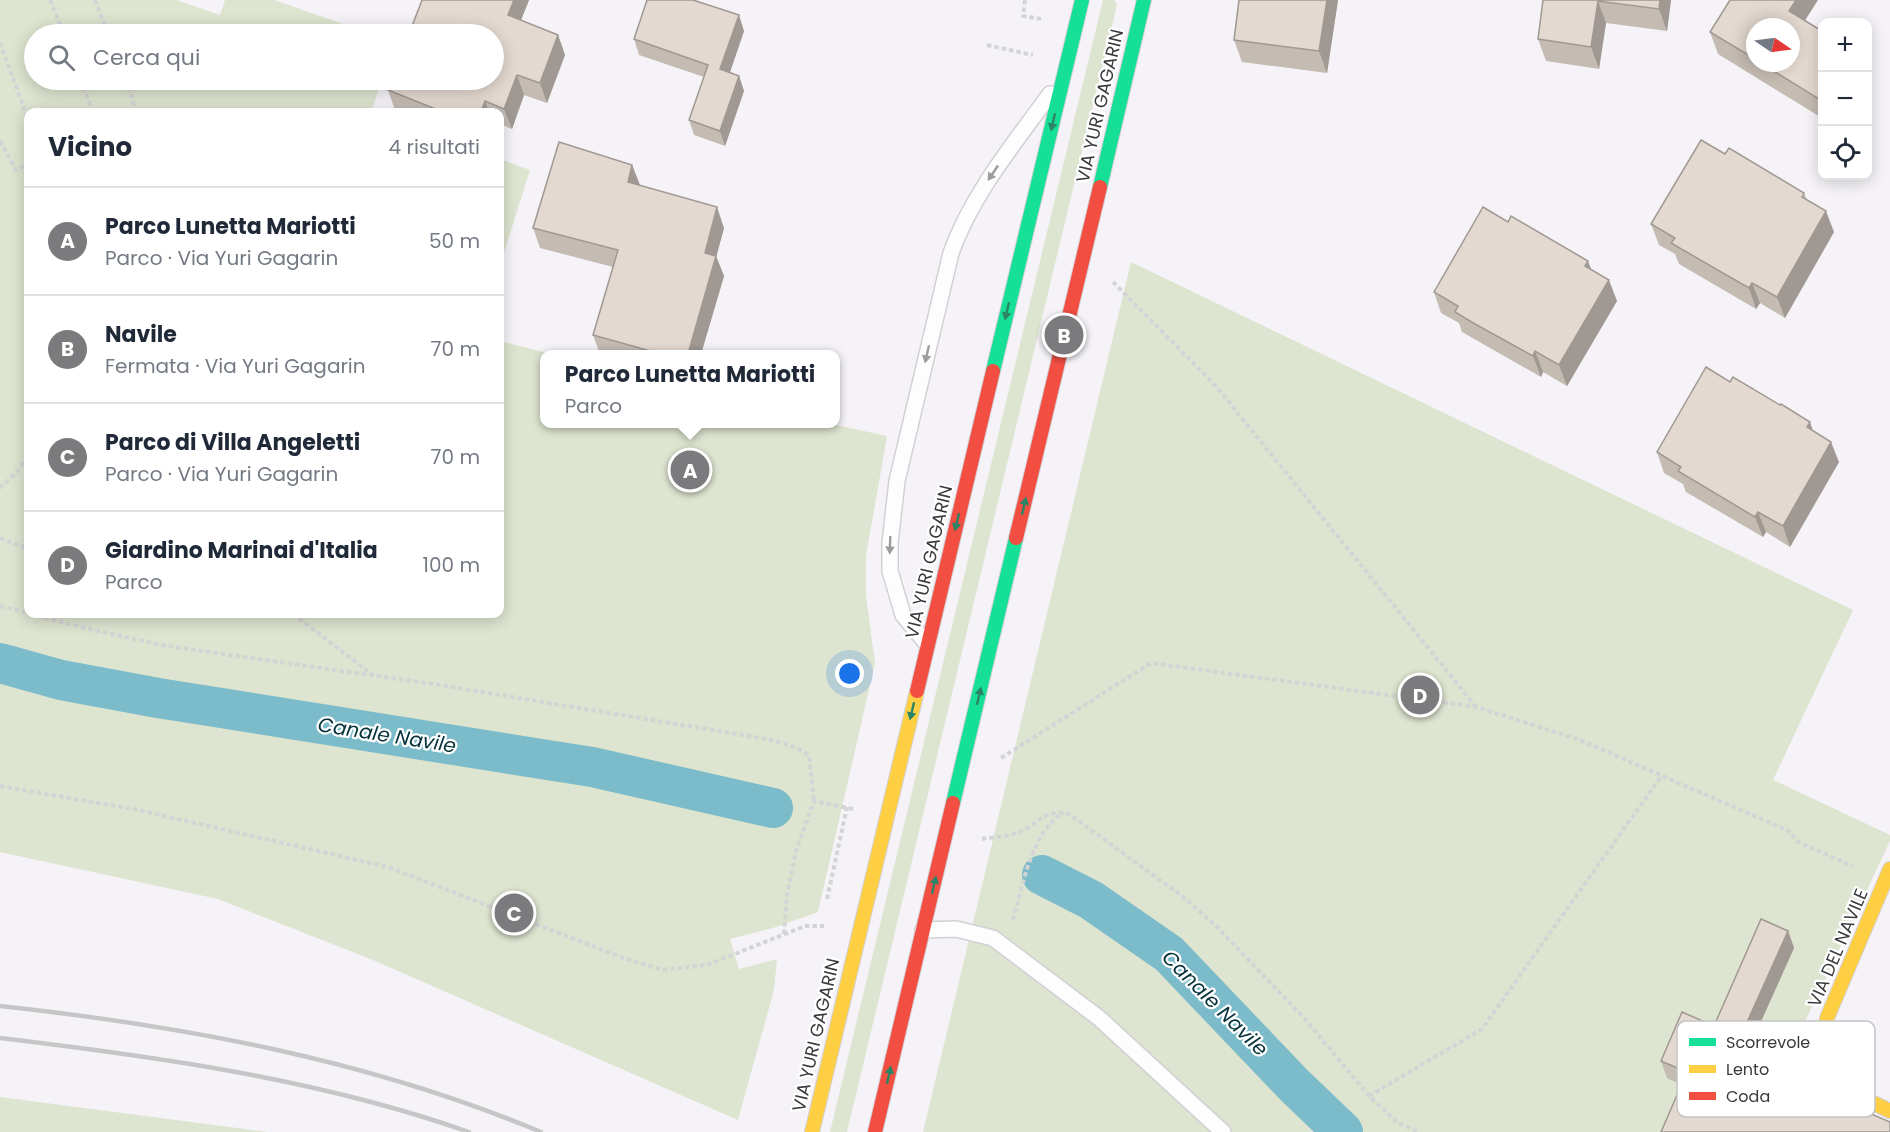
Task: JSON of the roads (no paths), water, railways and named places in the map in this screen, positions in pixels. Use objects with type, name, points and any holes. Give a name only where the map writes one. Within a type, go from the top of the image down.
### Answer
[{"type":"main road","name":"VIA YURI GAGARIN","points":[[812,1132],[1082,0]]},
{"type":"main road","name":"VIA YURI GAGARIN","points":[[875,1132],[1144,0]]},
{"type":"main road","name":"VIA DEL NAVILE","points":[[1827,1021],[1888,874]]},
{"type":"main road","name":"VIA DEL NAVILE","points":[[1875,1104],[1890,1111]]},
{"type":"lane","points":[[927,645],[903,615],[890,571],[890,543],[897,481],[951,253],[956,238],[990,178],[1064,74]]},
{"type":"lane","points":[[923,930],[956,929],[993,938],[1099,1018],[1223,1132]]},
{"type":"waterway","name":"Canale Navile","points":[[0,663],[61,680],[158,698],[592,767],[773,808]]},
{"type":"waterway","name":"Canale Navile","points":[[1042,875],[1091,900],[1169,954],[1294,1085],[1343,1132]]},
{"type":"railway","points":[[0,1006],[138,1024],[275,1050],[410,1085],[541,1132]]},
{"type":"railway","points":[[0,1038],[119,1053],[238,1072],[354,1098],[469,1132]]},
{"type":"place","name":"Navile","points":[[1064,335]]},
{"type":"place","name":"Parco Lunetta Mariotti","points":[[690,470]]},
{"type":"place","name":"Giardino Marinai d'Italia","points":[[1420,695]]},
{"type":"place","name":"Parco di Villa Angeletti","points":[[514,913]]}]
